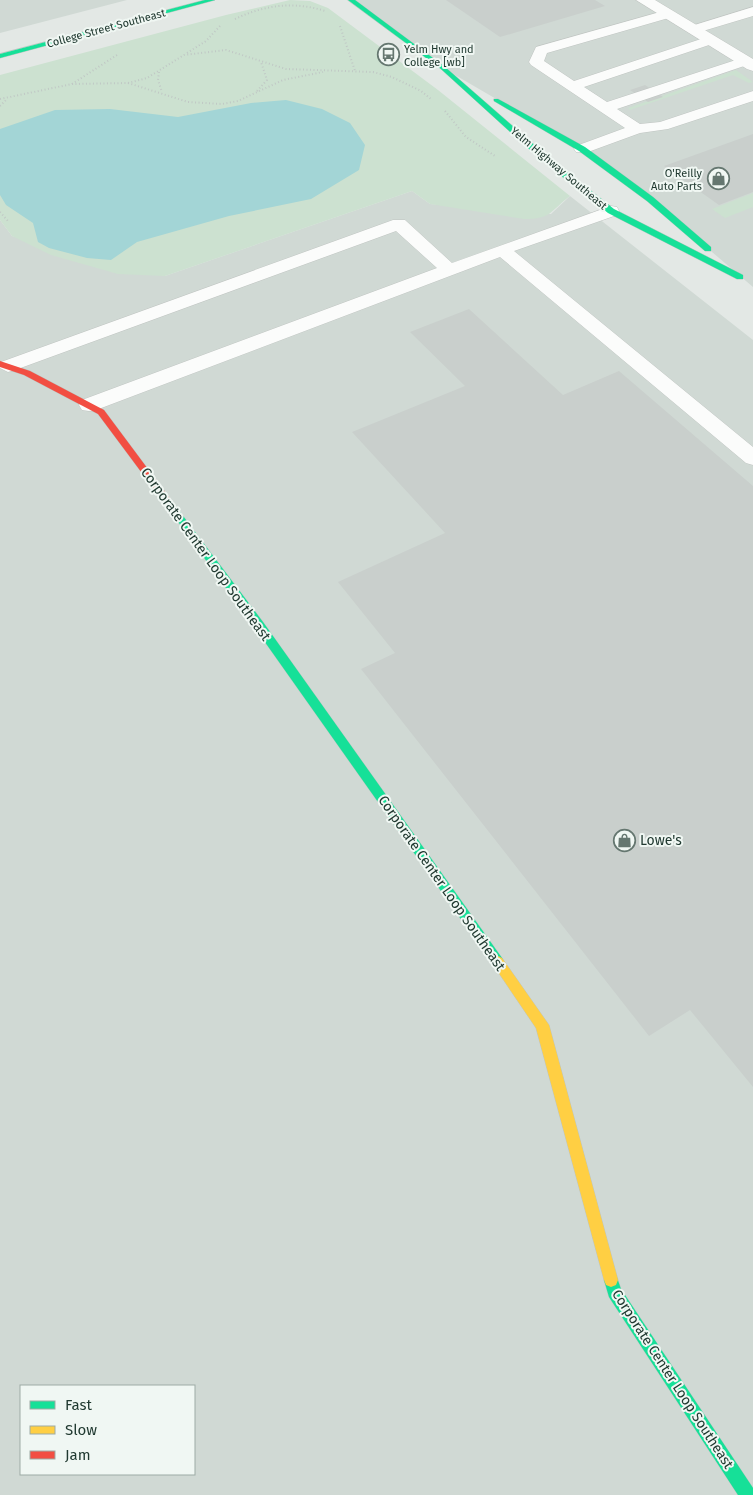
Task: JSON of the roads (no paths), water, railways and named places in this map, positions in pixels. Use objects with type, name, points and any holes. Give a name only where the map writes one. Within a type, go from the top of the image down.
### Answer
[{"type":"main road","name":"College Street Southeast","points":[[0,56],[212,0]]},
{"type":"main road","name":"Yelm Highway Southeast","points":[[351,0],[443,68],[543,157],[611,211],[743,280],[650,199],[582,150],[443,68]]},
{"type":"main road","name":"Corporate Center Loop Southeast","points":[[4,365],[27,373],[101,412],[227,581],[542,1025],[614,1292],[748,1495]]},
{"type":"street","points":[[649,1],[693,30],[748,60]]},
{"type":"lane","points":[[693,30],[753,11]]},
{"type":"lane","points":[[637,129],[536,62],[540,50],[667,14]]},
{"type":"lane","points":[[573,86],[710,40]]},
{"type":"lane","points":[[605,108],[748,60]]},
{"type":"lane","points":[[582,150],[637,129],[662,126],[753,96]]},
{"type":"lane","points":[[89,405],[611,211]]},
{"type":"lane","points":[[4,365],[399,224],[449,270]]},
{"type":"lane","points":[[502,250],[753,458]]},
{"type":"water","points":[[286,100],[322,109],[350,123],[365,145],[359,170],[311,199],[229,216],[137,242],[111,260],[87,258],[49,248],[38,242],[33,223],[6,205],[0,195],[0,129],[55,110],[110,109],[178,117],[251,103]]},
{"type":"place","name":"Yelm Hwy and College [wb]","points":[[388,55]]},
{"type":"place","name":"O'Reilly Auto Parts","points":[[718,179]]},
{"type":"place","name":"Lowe's","points":[[624,840]]}]
